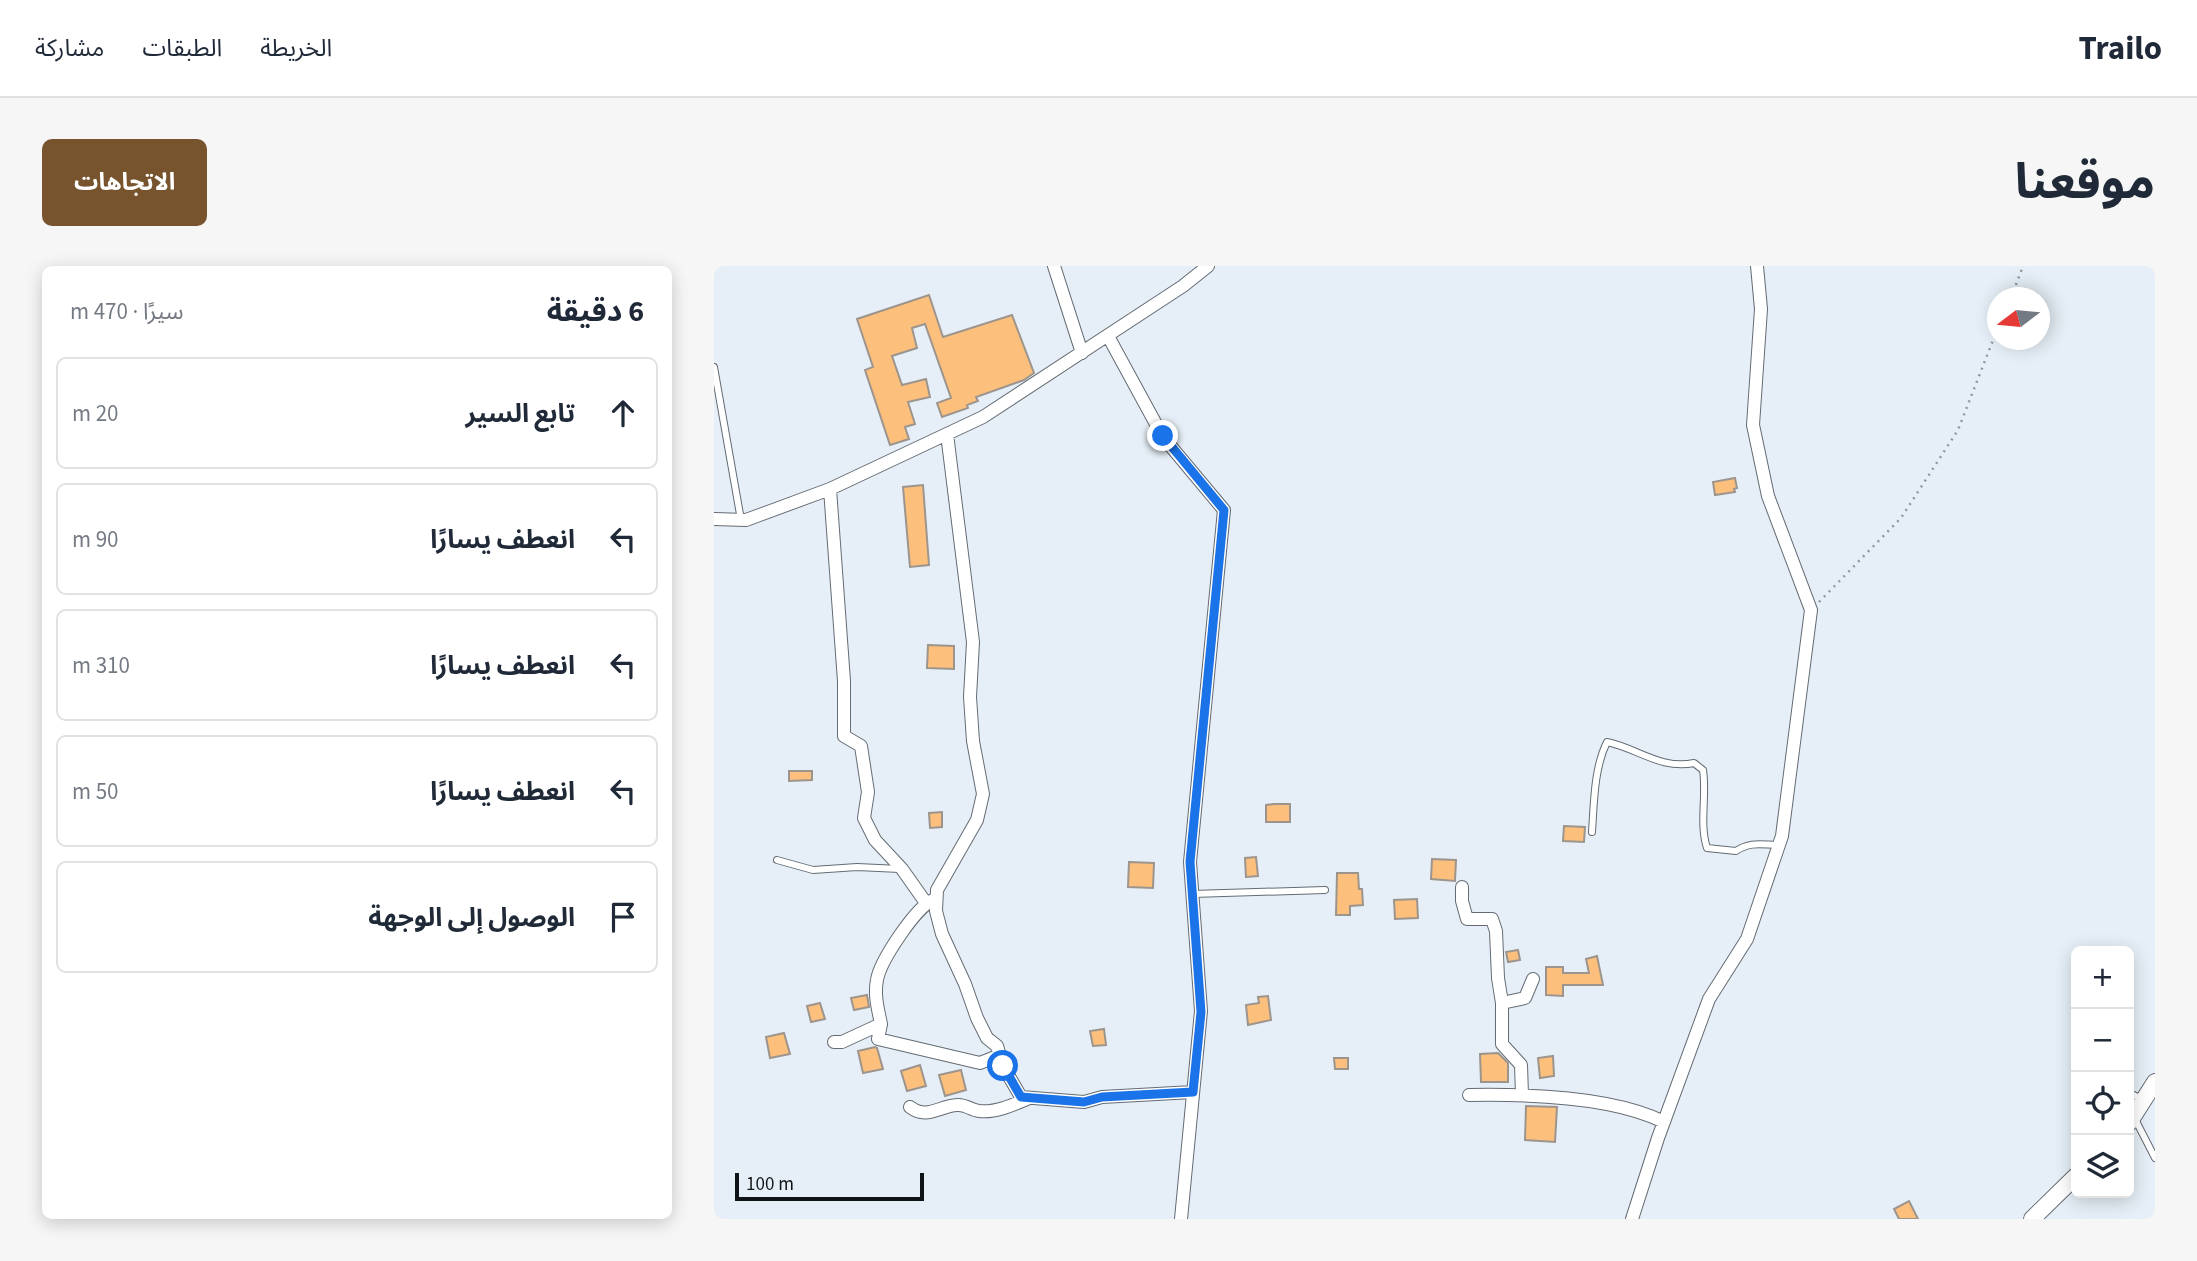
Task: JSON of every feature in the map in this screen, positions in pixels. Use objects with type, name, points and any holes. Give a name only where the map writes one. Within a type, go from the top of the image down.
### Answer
[{"type":"street","points":[[1054,266],[1082,353]]},
{"type":"street","points":[[714,519],[741,520],[830,489],[983,417],[1183,286],[1208,266]]},
{"type":"street","points":[[1632,1219],[1709,999],[1747,939],[1779,845],[1811,610],[1768,496],[1753,425],[1761,309],[1757,266]]},
{"type":"street","points":[[1108,336],[1163,436],[1224,510],[1190,862],[1201,1012],[1181,1219]]},
{"type":"street","points":[[947,434],[973,642],[970,697],[972,730],[983,794],[976,820],[937,890],[931,900],[914,914],[877,977],[876,995],[881,1024],[878,1039],[980,1063],[1000,1055]]},
{"type":"street","points":[[830,489],[844,681],[844,736],[861,746],[868,792],[864,818],[875,839],[931,900],[951,958],[965,984],[982,1028],[987,1038],[997,1045],[1003,1066],[1021,1097],[1084,1102],[1102,1097],[1193,1092]]},
{"type":"street","points":[[1462,887],[1462,901],[1467,919],[1492,919],[1496,931],[1502,1003],[1502,1044],[1521,1065],[1522,1095]]},
{"type":"street","points":[[1502,1003],[1525,998],[1534,979]]},
{"type":"street","points":[[834,1042],[842,1042],[881,1024]]},
{"type":"street","points":[[2136,1097],[2155,1082]]},
{"type":"street","points":[[1469,1095],[1522,1095],[1623,1107],[1645,1112],[1664,1122]]},
{"type":"street","points":[[910,1107],[917,1112],[932,1113],[958,1104],[978,1111],[1004,1108],[1027,1099]]},
{"type":"street","points":[[2032,1219],[2071,1181]]},
{"type":"lane","points":[[714,367],[741,520]]},
{"type":"lane","points":[[1592,832],[1597,775],[1601,754],[1607,742],[1623,745],[1654,761],[1684,765],[1694,763],[1703,770],[1704,838],[1707,848],[1736,851],[1756,843],[1779,845]]},
{"type":"lane","points":[[777,860],[813,870],[857,867],[902,869]]},
{"type":"lane","points":[[1192,894],[1325,890]]},
{"type":"lane","points":[[2134,1124],[2155,1158]]},
{"type":"path","points":[[2015,287],[2023,266]]},
{"type":"path","points":[[1811,610],[1901,518],[1958,430],[1989,350]]},
{"type":"building","points":[[929,295],[943,337],[1012,315],[1034,373],[1024,380],[976,397],[978,401],[967,405],[968,408],[942,417],[937,403],[951,398],[925,324],[912,328],[917,348],[892,356],[902,385],[926,379],[930,397],[908,402],[915,424],[905,427],[909,439],[890,445],[865,370],[873,367],[857,319]]},
{"type":"building","points":[[1735,478],[1735,492],[1715,495],[1713,482]]},
{"type":"building","points":[[923,485],[929,565],[910,567],[903,487]]},
{"type":"building","points":[[928,645],[954,646],[954,669],[927,668]]},
{"type":"building","points":[[789,771],[812,771],[812,780],[789,781]]},
{"type":"building","points":[[1290,804],[1290,822],[1266,822],[1266,805]]},
{"type":"building","points":[[942,812],[942,827],[930,828],[929,813]]},
{"type":"building","points":[[1564,826],[1585,827],[1584,842],[1563,841]]},
{"type":"building","points":[[1256,857],[1258,876],[1246,877],[1245,858]]},
{"type":"building","points":[[1432,859],[1456,860],[1455,881],[1431,879]]},
{"type":"building","points":[[1129,862],[1154,863],[1153,888],[1128,887]]},
{"type":"building","points":[[1337,873],[1358,873],[1363,905],[1350,906],[1350,915],[1336,915]]},
{"type":"building","points":[[1417,899],[1418,918],[1395,919],[1394,900]]},
{"type":"building","points":[[1518,950],[1520,960],[1508,962],[1506,952]]},
{"type":"building","points":[[1597,956],[1603,985],[1563,985],[1563,996],[1546,995],[1546,967],[1563,967],[1563,973],[1589,973],[1586,959]]},
{"type":"building","points":[[867,995],[869,1007],[854,1010],[851,998]]},
{"type":"building","points":[[1268,996],[1271,1020],[1248,1025],[1246,1005],[1259,1003],[1258,997]]},
{"type":"building","points":[[820,1003],[825,1019],[811,1022],[807,1006]]},
{"type":"building","points":[[1104,1029],[1106,1045],[1093,1046],[1090,1031]]},
{"type":"building","points":[[784,1033],[790,1054],[770,1058],[766,1037]]},
{"type":"building","points":[[875,1047],[883,1069],[863,1073],[858,1051]]},
{"type":"building","points":[[1498,1053],[1508,1063],[1508,1082],[1481,1082],[1480,1054]]},
{"type":"building","points":[[1553,1056],[1554,1076],[1540,1078],[1538,1058]]},
{"type":"building","points":[[1334,1058],[1348,1058],[1348,1069],[1335,1069]]},
{"type":"building","points":[[920,1065],[926,1086],[907,1091],[901,1071]]},
{"type":"building","points":[[961,1070],[966,1090],[945,1096],[939,1075]]},
{"type":"building","points":[[1526,1106],[1557,1107],[1555,1142],[1525,1140]]},
{"type":"building","points":[[1909,1201],[1918,1219],[1899,1219],[1894,1209]]},
{"type":"route","points":[[1003,1066],[1021,1097],[1032,1100],[1084,1102],[1102,1097],[1193,1092],[1201,1012],[1190,862],[1224,510],[1163,436]]}]
